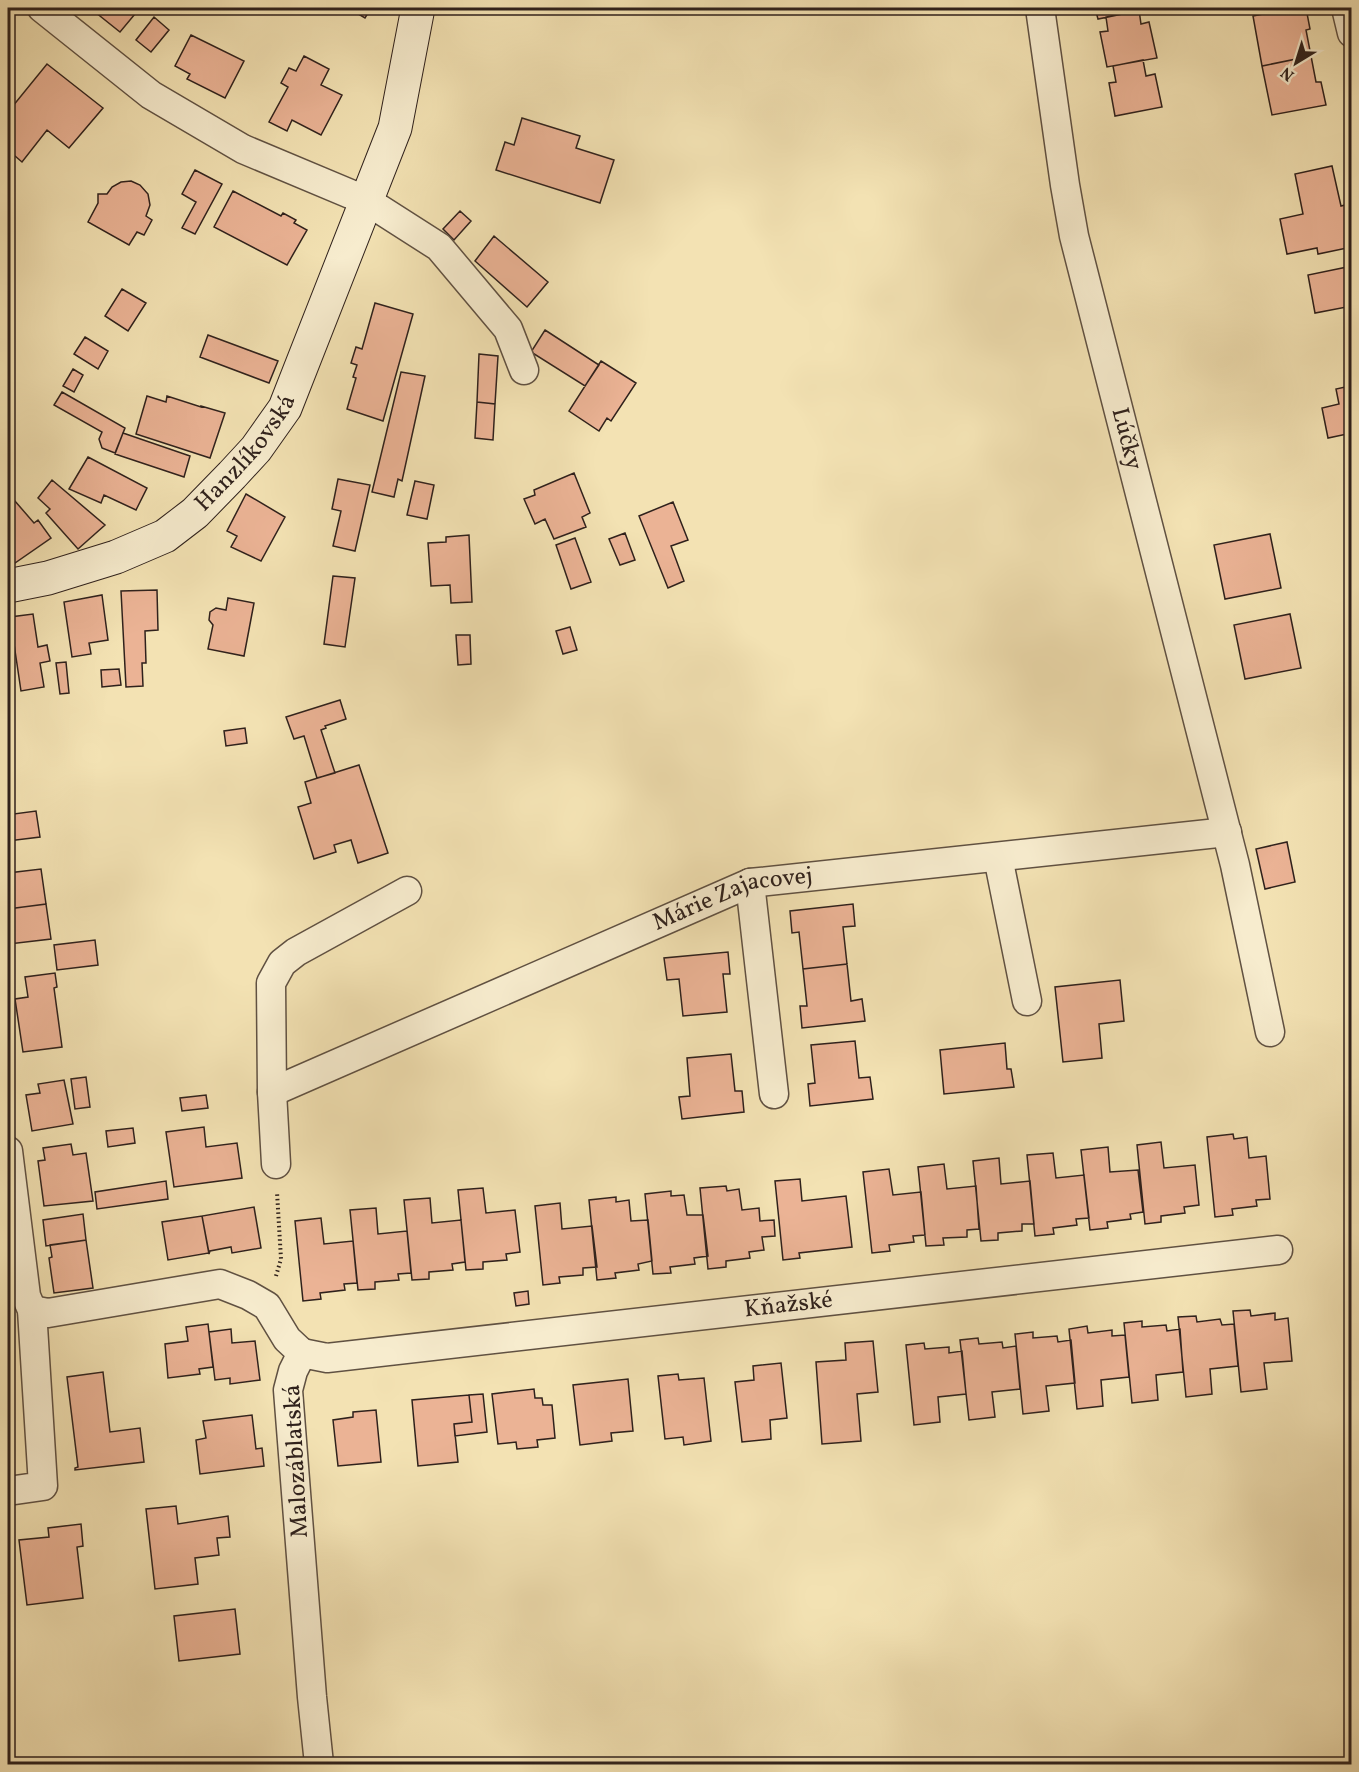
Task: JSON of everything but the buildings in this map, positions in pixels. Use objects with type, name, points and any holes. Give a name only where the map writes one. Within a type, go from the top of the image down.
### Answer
[{"type":"street","points":[[42,8],[151,95],[243,149],[366,201],[439,247],[508,329],[524,370]]},
{"type":"street","name":"Hanzlíkovská","points":[[8,586],[48,578],[117,557],[165,536],[195,513],[232,475],[256,448],[285,408],[395,129],[418,8]]},
{"type":"street","name":"Lúčky","points":[[1040,8],[1074,236],[1227,832],[1270,1032]]},
{"type":"street","points":[[1346,8],[1352,33]]},
{"type":"street","name":"Márie Zajacovej","points":[[272,1092],[750,883],[1227,832]]},
{"type":"street","points":[[998,857],[1027,1001]]},
{"type":"street","points":[[750,883],[774,1094]]},
{"type":"street","points":[[276,1164],[272,1092],[271,983],[282,963],[296,952],[407,891]]},
{"type":"street","points":[[8,1151],[27,1296],[32,1310],[43,1486],[8,1491]]},
{"type":"street","name":"Kňažské","points":[[302,1353],[327,1358],[1278,1250]]},
{"type":"street","points":[[32,1310],[48,1313],[220,1284],[248,1295],[267,1306]]},
{"type":"street","name":"Malozáblatská","points":[[267,1306],[287,1339],[302,1353],[293,1371],[288,1390],[312,1698],[320,1764]]},
{"type":"path","points":[[267,1306],[280,1259],[276,1164]]}]
